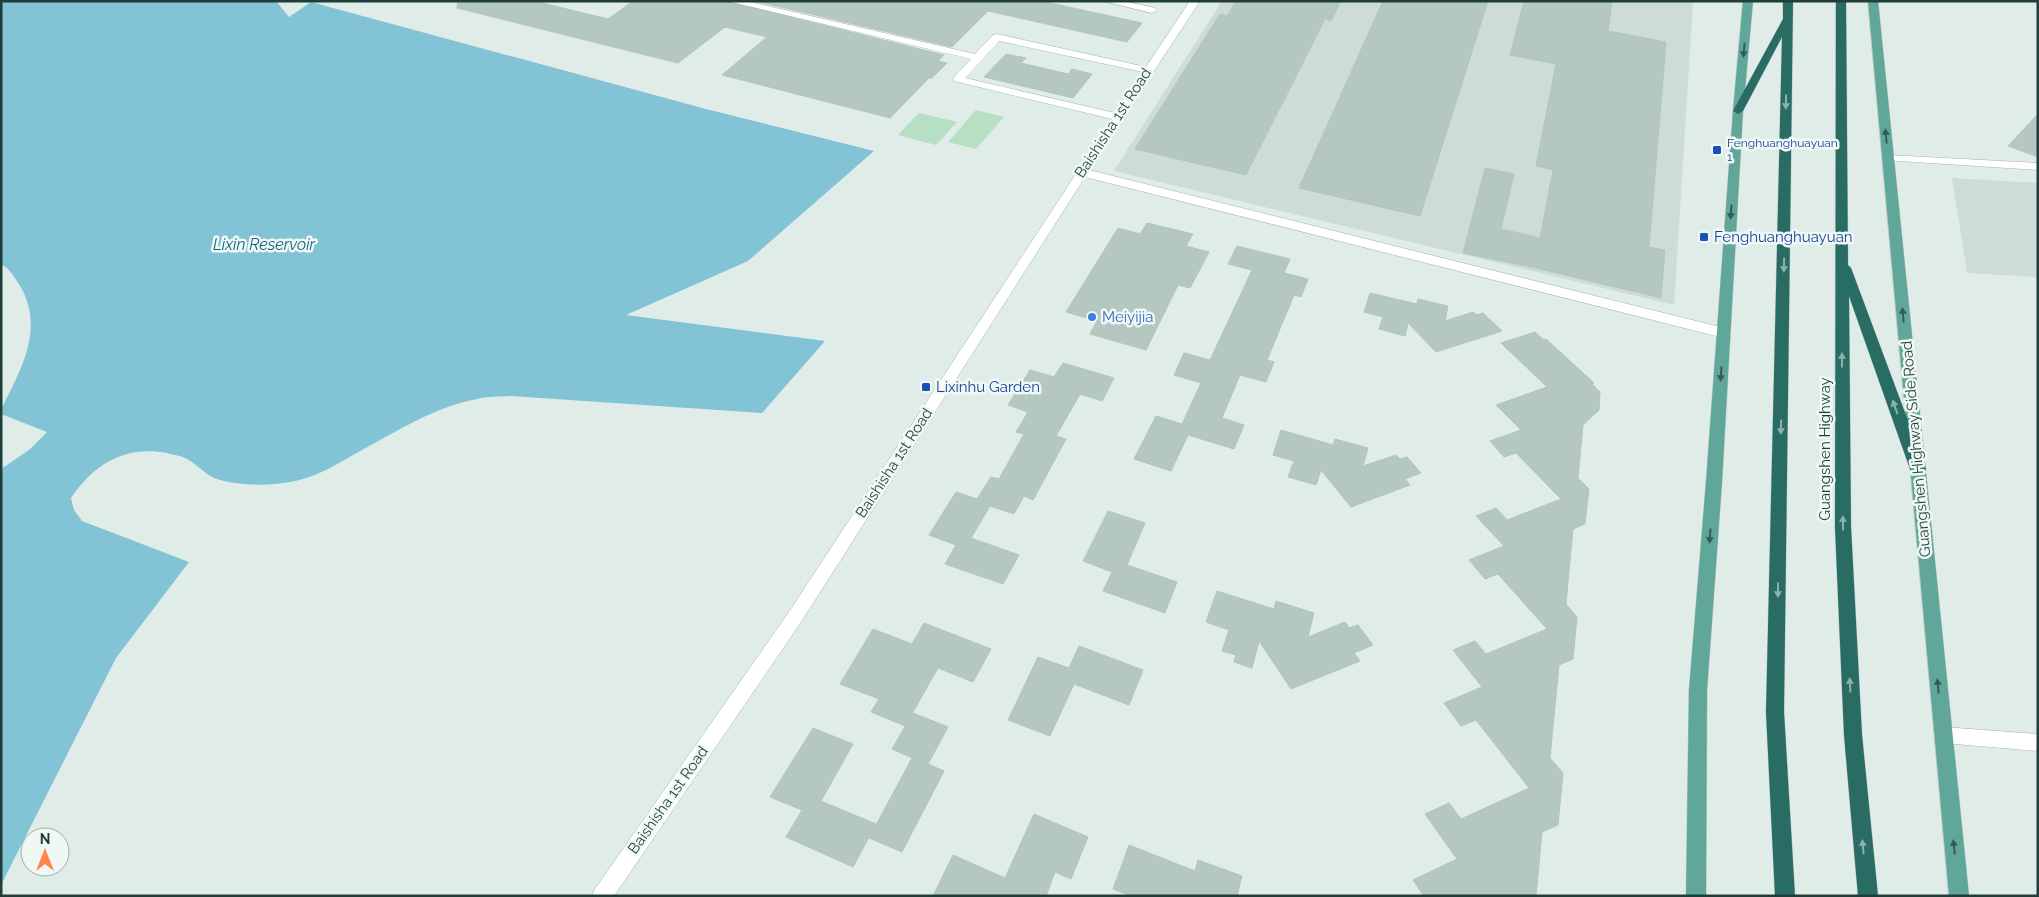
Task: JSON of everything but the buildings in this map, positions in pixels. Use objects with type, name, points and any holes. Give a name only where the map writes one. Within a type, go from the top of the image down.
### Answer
[{"type":"highway","points":[[1785,896],[1775,712],[1788,1]]},
{"type":"highway","name":"Guangshen Highway","points":[[1841,2],[1843,527],[1853,735],[1868,896]]},
{"type":"highway","points":[[1738,111],[1788,18]]},
{"type":"highway","points":[[1842,258],[1918,469]]},
{"type":"main road","points":[[1696,896],[1698,690],[1738,111],[1748,1]]},
{"type":"main road","name":"Guangshen Highway Side Road","points":[[1873,1],[1959,896]]},
{"type":"street","points":[[732,1],[978,58]]},
{"type":"street","points":[[1108,1],[1152,10]]},
{"type":"street","name":"Baishisha 1st Road","points":[[602,896],[795,617],[1081,172],[1195,1]]},
{"type":"street","points":[[1118,117],[958,79],[997,36],[1148,70]]},
{"type":"street","points":[[1888,158],[2038,167]]},
{"type":"street","points":[[1081,172],[1724,333]]},
{"type":"street","points":[[1943,735],[2038,743]]},
{"type":"shaded area","points":[[1222,1],[1693,1],[1674,305],[1114,171]]},
{"type":"shaded area","points":[[1952,178],[2038,183],[2038,277],[1967,273]]},
{"type":"green space","points":[[976,110],[1004,117],[976,149],[948,142]]},
{"type":"green space","points":[[919,113],[957,122],[936,145],[898,135]]},
{"type":"water","name":"Lixin Reservoir","points":[[1,1],[276,1],[289,17],[311,2],[706,109],[874,151],[748,261],[626,315],[825,341],[762,413],[511,396],[490,397],[461,403],[431,414],[321,472],[304,479],[286,483],[247,484],[220,480],[210,476],[183,457],[152,451],[124,455],[100,467],[80,486],[71,498],[74,510],[82,521],[189,562],[116,658],[30,827],[20,827],[20,847],[1,885],[1,469],[29,450],[47,432],[1,414],[1,410],[23,364],[28,348],[30,316],[27,300],[19,284],[7,268],[1,265]]},
{"type":"place","name":"Fenghuanghuayuan 1","points":[[1717,150]]},
{"type":"place","name":"Fenghuanghuayuan","points":[[1704,237]]},
{"type":"place","name":"Meiyijia","points":[[1092,317]]},
{"type":"place","name":"Lixinhu Garden","points":[[926,387]]}]
